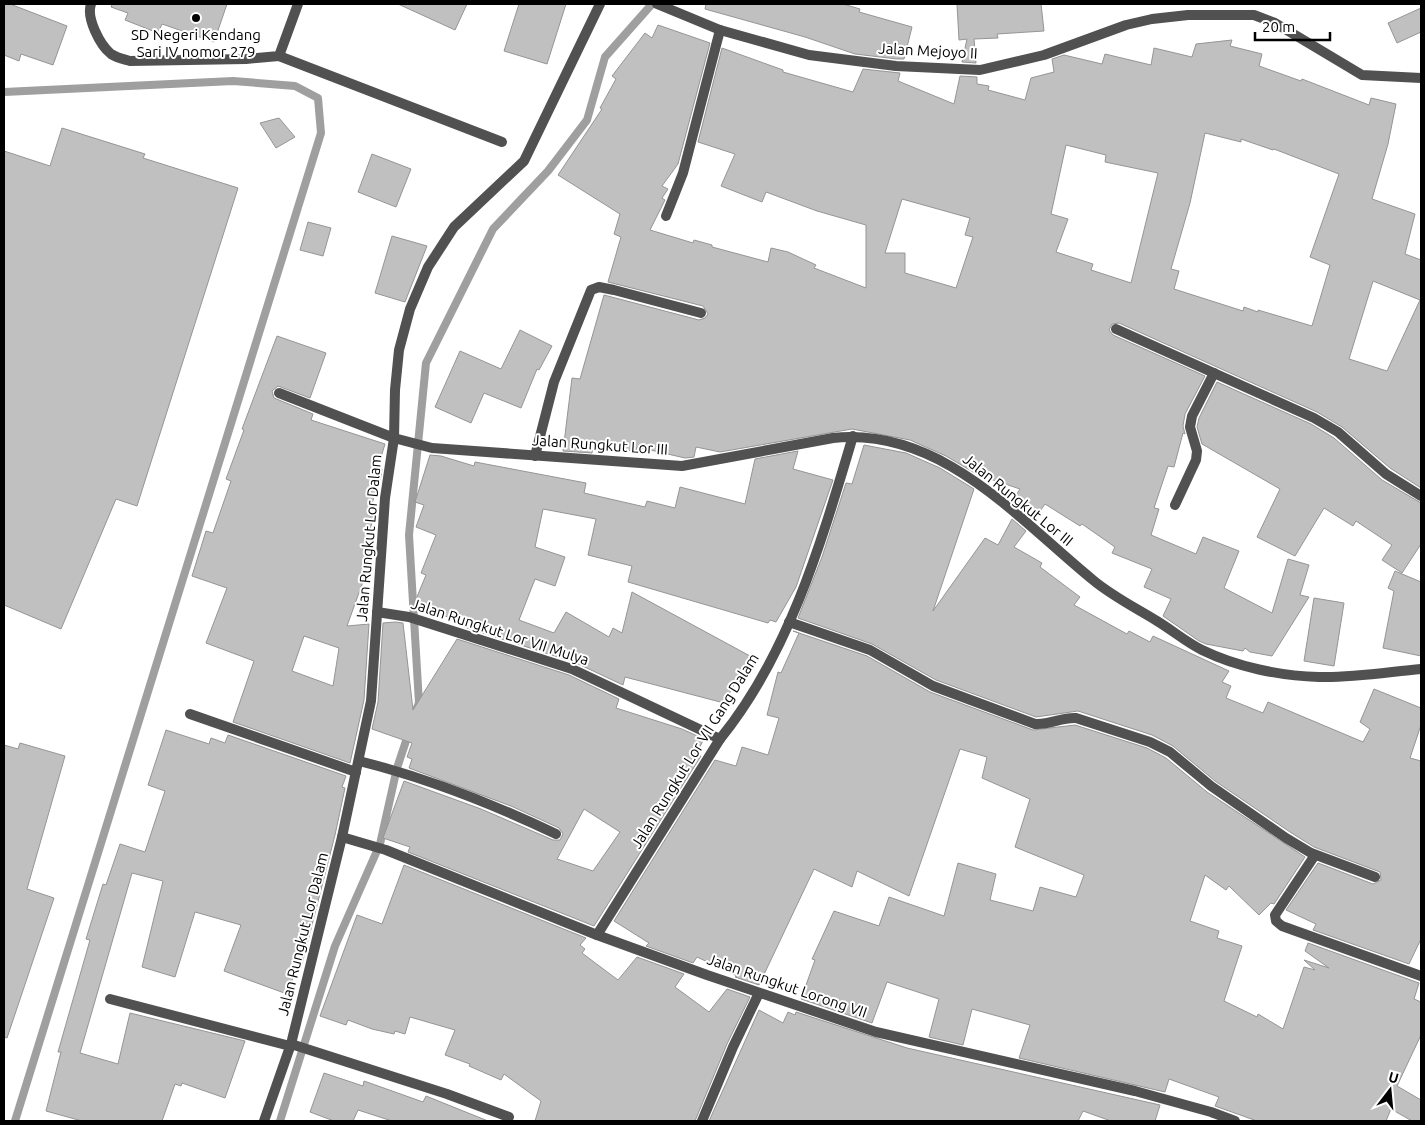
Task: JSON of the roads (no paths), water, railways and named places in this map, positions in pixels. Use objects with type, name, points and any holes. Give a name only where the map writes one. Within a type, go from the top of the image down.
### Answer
[{"type":"street","points":[[91,4],[91,19],[102,43],[113,55],[120,58],[130,61],[279,56],[502,142]]},
{"type":"street","points":[[279,56],[298,4]]},
{"type":"street","name":"Jalan Rungkut Lor Dalam","points":[[264,1121],[293,1046],[342,837],[371,701],[385,498],[394,438],[395,390],[399,350],[410,309],[428,267],[454,227],[524,161],[600,4]]},
{"type":"street","name":"Jalan Mejoyo II","points":[[662,6],[720,30],[810,55],[896,66],[980,70],[1044,55],[1126,25],[1152,19],[1188,15],[1254,15],[1275,23],[1362,75],[1421,78]]},
{"type":"street","points":[[666,216],[683,173],[720,30]]},
{"type":"street","points":[[535,456],[554,382],[591,290],[599,287],[614,290],[701,313]]},
{"type":"street","points":[[1116,330],[1314,418],[1338,432],[1386,474],[1421,496]]},
{"type":"street","points":[[1175,505],[1196,460],[1197,451],[1190,428],[1192,416],[1214,373]]},
{"type":"street","name":"Jalan Rungkut Lor III","points":[[280,393],[394,438],[432,448],[682,466],[853,436],[898,443],[946,462],[979,484],[1096,582],[1202,650],[1246,665],[1297,675],[1321,677],[1421,669]]},
{"type":"street","name":"Jalan Rungkut Lor VII Gang Dalam","points":[[597,934],[720,739],[737,718],[789,622],[826,524],[853,436]]},
{"type":"street","name":"Jalan Rungkut Lor VII Mulya","points":[[377,612],[413,618],[572,669],[720,739]]},
{"type":"street","points":[[789,622],[870,650],[925,682],[1035,724],[1045,725],[1066,717],[1076,718],[1150,742],[1170,752],[1211,786],[1286,838],[1315,855],[1374,877]]},
{"type":"street","points":[[190,714],[356,772]]},
{"type":"street","points":[[359,761],[401,772],[508,811],[556,834]]},
{"type":"street","name":"Jalan Rungkut Lorong VII","points":[[342,837],[386,850],[597,934],[759,993],[876,1032],[1135,1090],[1212,1112],[1235,1121]]},
{"type":"street","points":[[1315,855],[1275,915],[1276,921],[1282,926],[1421,976]]},
{"type":"street","points":[[702,1121],[733,1047],[759,993]]},
{"type":"street","points":[[110,999],[293,1046],[403,1080],[509,1117]]},
{"type":"waterway","points":[[416,710],[419,703],[409,535],[426,363],[493,229],[548,171],[587,120],[605,57],[652,4]]},
{"type":"waterway","points":[[4,92],[233,81],[295,86],[318,98],[321,133],[15,1121]]},
{"type":"waterway","points":[[280,1121],[335,946],[380,844],[397,768],[409,732]]},
{"type":"place","name":"SD Negeri Kendang Sari IV nomor 279","points":[[196,18]]}]
